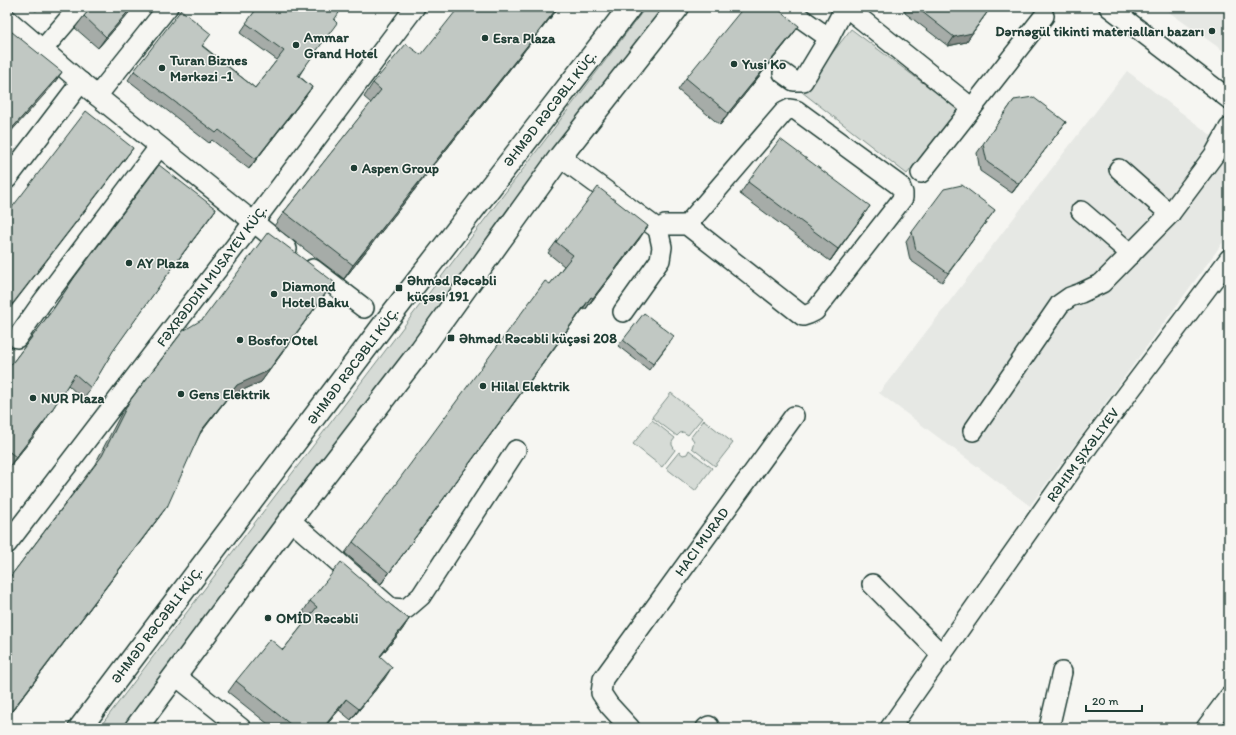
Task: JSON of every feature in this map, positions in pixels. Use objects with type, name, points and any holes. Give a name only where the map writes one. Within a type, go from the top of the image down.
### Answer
[{"type":"main road","name":"ƏHMƏD RƏCƏBLI KÜÇ.","points":[[80,728],[385,323],[630,7]]},
{"type":"main road","points":[[136,728],[176,676],[290,520],[421,350],[560,157],[678,7]]},
{"type":"street","points":[[43,49],[79,7]]},
{"type":"street","points":[[97,96],[168,7]]},
{"type":"street","name":"FƏXRƏDDIN MUSAYEV KÜÇ.","points":[[7,544],[253,223],[415,7]]},
{"type":"street","points":[[785,7],[829,38]]},
{"type":"street","points":[[783,73],[794,81],[803,80],[846,7],[972,108]]},
{"type":"street","points":[[1110,7],[1229,99]]},
{"type":"street","points":[[921,173],[1044,16]]},
{"type":"street","points":[[7,19],[159,147],[253,223],[364,308]]},
{"type":"street","points":[[7,179],[81,82]]},
{"type":"street","points":[[658,229],[665,225],[687,225],[803,316],[815,311],[903,198],[900,186],[796,110],[790,109],[784,112],[687,225]]},
{"type":"street","points":[[973,432],[1060,304],[1070,297],[1102,283],[1170,214],[1214,156],[1229,128]]},
{"type":"street","points":[[17,338],[42,301],[159,147]]},
{"type":"street","points":[[560,157],[658,229],[662,247],[660,260],[623,312]]},
{"type":"street","points":[[1119,169],[1170,214]]},
{"type":"street","points":[[1081,211],[1131,254]]},
{"type":"street","points":[[890,728],[1089,445],[1229,259]]},
{"type":"street","points":[[630,728],[601,693],[603,679],[794,416]]},
{"type":"street","points":[[290,520],[391,608],[406,609],[421,596],[516,450]]},
{"type":"street","points":[[872,584],[942,654]]},
{"type":"street","points":[[1049,728],[1062,672]]},
{"type":"street","points":[[176,676],[241,728]]},
{"type":"street","points":[[1206,728],[1229,697]]},
{"type":"shaded area","points":[[646,7],[665,7],[124,728],[99,728]]},
{"type":"shaded area","name":"Dərnəgül tikinti materialları bazarı","points":[[1162,7],[1229,7],[1229,55]]},
{"type":"shaded area","points":[[851,29],[958,109],[907,174],[802,92]]},
{"type":"shaded area","points":[[1127,71],[1229,149],[1229,234],[1030,506],[879,393]]},
{"type":"shaded area","points":[[671,393],[702,418],[688,435],[683,432],[677,436],[652,417]]},
{"type":"shaded area","points":[[652,420],[675,438],[672,445],[675,450],[662,467],[633,444]]},
{"type":"shaded area","points":[[704,420],[733,443],[715,466],[692,448],[694,441],[691,437]]},
{"type":"shaded area","points":[[689,450],[712,468],[695,491],[666,468],[679,452],[683,455],[687,454]]},
{"type":"building","points":[[92,7],[132,7],[106,37],[84,16]]},
{"type":"building","points":[[258,7],[343,7],[334,20],[337,23],[298,76],[312,87],[256,159],[219,130],[216,133],[134,71],[181,10],[211,34],[202,46],[255,88],[284,51],[246,23]]},
{"type":"building","points":[[459,7],[558,7],[353,265],[284,212],[381,90],[373,83],[406,44],[421,55]]},
{"type":"building","name":"Yusi Ko","points":[[744,7],[775,7],[799,26],[728,113],[686,78]]},
{"type":"building","points":[[916,7],[991,7],[972,33],[954,37]]},
{"type":"building","points":[[7,28],[62,72],[7,134]]},
{"type":"building","points":[[1033,97],[1066,122],[1019,184],[987,162],[983,144],[1014,100]]},
{"type":"building","points":[[86,111],[133,148],[7,311],[7,214]]},
{"type":"building","points":[[780,139],[870,206],[838,249],[748,182]]},
{"type":"building","points":[[159,165],[216,209],[113,351],[91,388],[75,374],[46,419],[16,457],[7,450],[7,370]]},
{"type":"building","points":[[962,185],[995,210],[948,273],[916,250],[912,232],[944,189]]},
{"type":"building","points":[[598,187],[648,226],[593,298],[591,297],[389,573],[353,542],[545,281],[550,284],[573,255],[556,242]]},
{"type":"building","points":[[268,232],[334,282],[268,371],[237,385],[201,431],[168,505],[7,717],[7,581],[102,456],[129,402],[183,331],[203,319]]},
{"type":"building","points":[[644,313],[674,336],[653,364],[623,340]]},
{"type":"building","points":[[341,562],[409,619],[380,656],[392,667],[359,709],[346,699],[323,728],[295,728],[236,681],[270,639],[283,650],[317,607],[310,601]]},
{"type":"place","name":"Dərnəgül tikinti materialları bazarı","points":[[1212,31]]},
{"type":"place","name":"Esra Plaza","points":[[485,38]]},
{"type":"place","name":"Ammar Grand Hotel","points":[[296,45]]},
{"type":"place","name":"Yusi Ko","points":[[734,64]]},
{"type":"place","name":"Turan Biznes Mərkəzi -1","points":[[162,68]]},
{"type":"place","name":"Aspen Group","points":[[354,168]]},
{"type":"place","name":"AY Plaza","points":[[129,263]]},
{"type":"place","name":"Əhməd Rəcəbli küçəsi 191","points":[[399,288]]},
{"type":"place","name":"Diamond Hotel Baku","points":[[274,294]]},
{"type":"place","name":"Əhməd Rəcəbli küçəsi 208","points":[[451,338]]},
{"type":"place","name":"Bosfor Otel","points":[[240,340]]},
{"type":"place","name":"Hilal Elektrik","points":[[483,386]]},
{"type":"place","name":"Gens Elektrik","points":[[181,394]]},
{"type":"place","name":"NUR Plaza","points":[[33,398]]},
{"type":"place","name":"OMİD Rəcəbli","points":[[268,618]]}]
